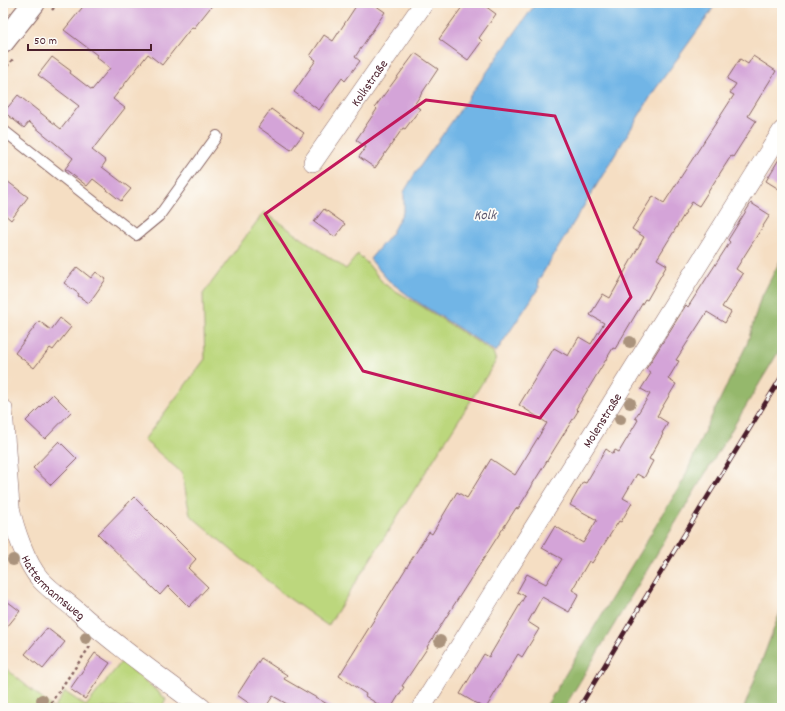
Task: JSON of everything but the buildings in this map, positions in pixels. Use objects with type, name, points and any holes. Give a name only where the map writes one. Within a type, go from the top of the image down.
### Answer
[{"type":"street","points":[[3,42],[34,3]]},
{"type":"street","name":"Kolkstraße","points":[[313,162],[424,3]]},
{"type":"street","name":"Molenstraße","points":[[421,708],[782,131]]},
{"type":"street","name":"Hattermannsweg","points":[[3,409],[10,507],[21,544],[29,562],[40,579],[101,632],[202,708]]},
{"type":"lane","points":[[3,130],[136,235],[159,216],[217,136]]},
{"type":"path","points":[[47,708],[101,632]]},
{"type":"highlighted area","points":[[426,100],[555,116],[631,297],[540,418],[363,371],[265,214]]},
{"type":"green space","points":[[264,212],[346,269],[358,254],[384,284],[493,352],[496,361],[328,626],[283,594],[190,515],[182,473],[144,440],[205,359],[203,294]]},
{"type":"green space","points":[[782,257],[782,346],[564,708],[545,708],[683,481],[703,434],[747,344],[760,300]]},
{"type":"green space","points":[[782,607],[782,708],[744,708]]},
{"type":"green space","points":[[122,661],[166,699],[161,708],[54,708],[65,692],[86,706]]},
{"type":"green space","points":[[3,666],[53,708],[3,708]]},
{"type":"water","name":"Kolk","points":[[536,3],[716,3],[654,91],[538,281],[539,288],[496,352],[413,299],[388,280],[370,259],[391,234],[404,210],[404,192],[416,172]]},
{"type":"railway","points":[[579,708],[782,376]]}]
